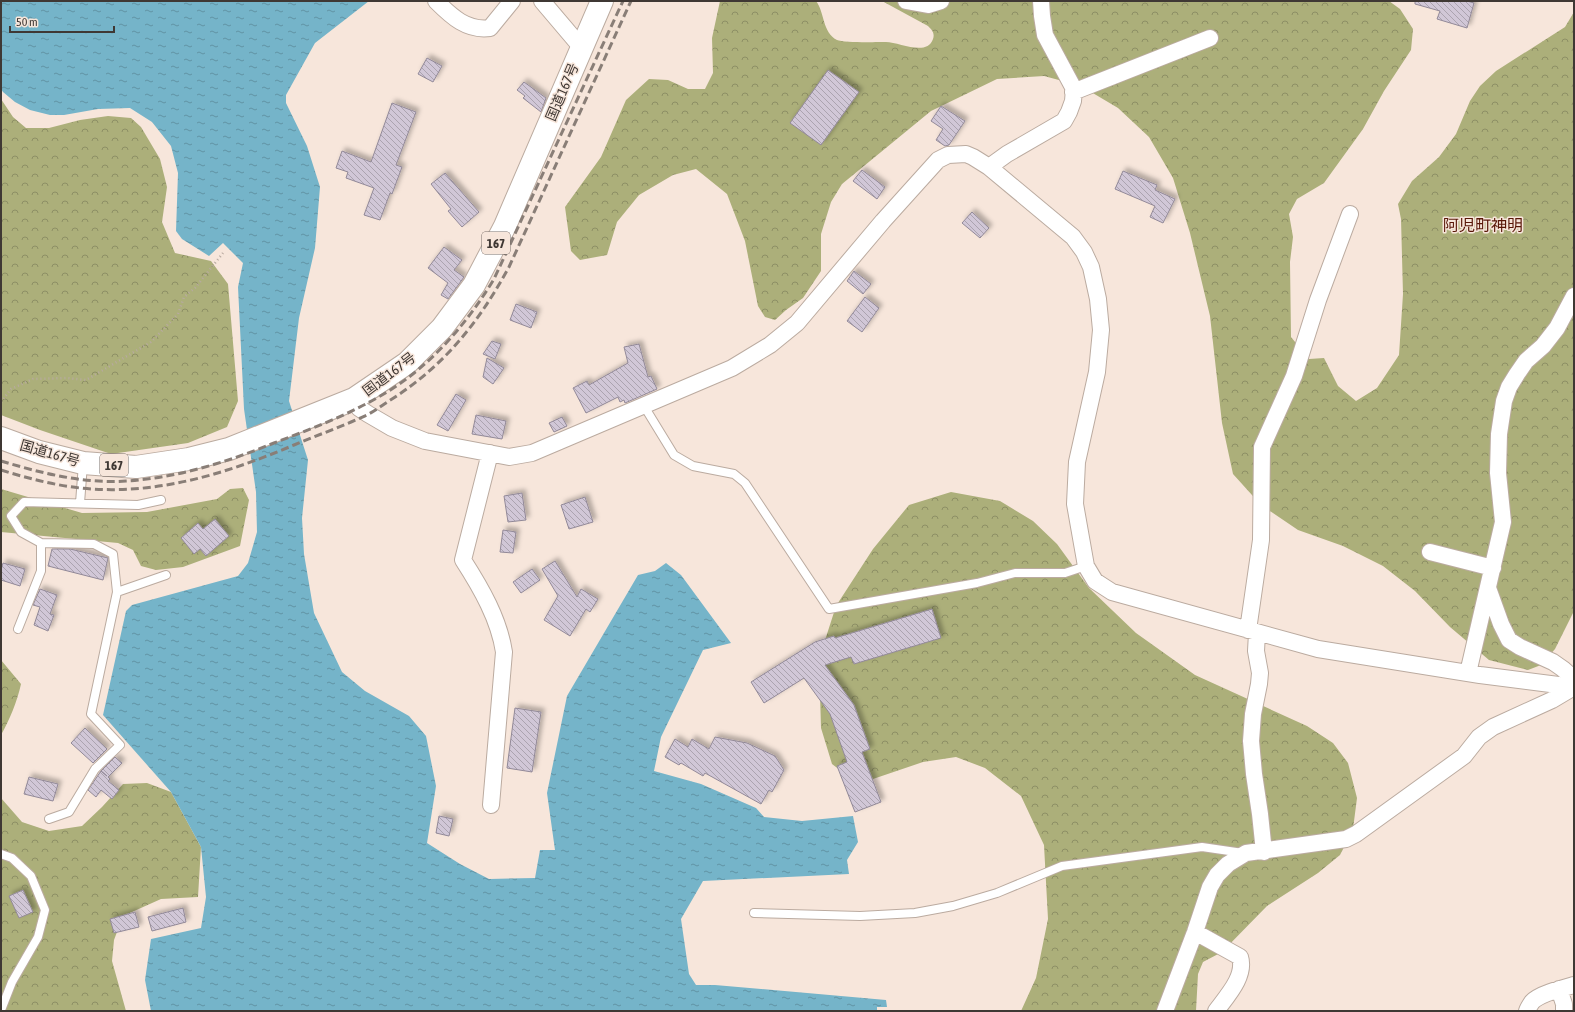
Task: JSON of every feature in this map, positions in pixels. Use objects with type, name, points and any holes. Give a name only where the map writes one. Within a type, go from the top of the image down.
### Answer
[{"type":"highway","name":"国道167号","points":[[1,438],[39,452],[83,463],[136,467],[189,459],[230,449],[354,399],[407,363],[442,328],[474,285],[505,226],[602,1]]},
{"type":"street","points":[[436,1],[459,21],[480,30],[490,28],[512,1]]},
{"type":"street","points":[[542,1],[581,47]]},
{"type":"street","points":[[906,1],[928,5],[941,1]]},
{"type":"street","points":[[989,167],[1007,154],[1064,121],[1069,112],[1074,89],[1045,35],[1041,1]]},
{"type":"street","points":[[1073,92],[1210,38]]},
{"type":"street","points":[[354,399],[359,408],[392,428],[425,441],[509,457],[532,453],[732,368],[770,345],[797,323],[882,221],[938,160],[948,155],[966,154],[974,157],[989,167],[1073,237],[1084,252],[1092,268],[1098,299],[1101,330],[1097,372],[1077,462],[1075,504],[1086,566],[1095,581],[1112,592],[1318,649],[1468,673],[1574,687]]},
{"type":"street","points":[[1264,852],[1251,741],[1253,714],[1260,673],[1252,631],[1261,540],[1262,447],[1294,376],[1318,300],[1350,214]]},
{"type":"street","points":[[1468,673],[1503,522],[1498,473],[1499,434],[1504,401],[1509,387],[1517,374],[1526,361],[1543,346],[1557,328],[1574,296]]},
{"type":"street","points":[[490,453],[463,560],[481,588],[502,638],[504,652],[492,804]]},
{"type":"street","points":[[1430,552],[1493,568]]},
{"type":"street","points":[[1488,588],[1501,624],[1509,640],[1563,669],[1572,677],[1574,687]]},
{"type":"street","points":[[1165,1011],[1196,932],[1210,887],[1217,875],[1228,864],[1246,853],[1264,852],[1346,839],[1356,834],[1464,756],[1479,737],[1492,727],[1552,700],[1574,687]]},
{"type":"street","points":[[1196,932],[1240,957],[1242,963],[1237,980],[1216,1011]]},
{"type":"street","points":[[1527,1011],[1532,1001],[1567,987]]},
{"type":"street","points":[[1564,1011],[1567,987]]},
{"type":"lane","points":[[644,406],[674,455],[693,466],[734,474],[745,482],[829,609],[977,583],[1015,573],[1065,573],[1086,566]]},
{"type":"lane","points":[[80,503],[83,463]]},
{"type":"lane","points":[[49,819],[68,812],[95,768],[120,745],[91,714],[117,592],[113,554],[94,544],[41,543],[21,532],[11,516],[24,502],[138,504],[161,500]]},
{"type":"lane","points":[[18,629],[41,571],[41,543]]},
{"type":"lane","points":[[117,592],[166,575]]},
{"type":"lane","points":[[754,913],[860,916],[915,913],[953,906],[997,893],[1062,866],[1202,847],[1246,853]]},
{"type":"lane","points":[[1,854],[12,858],[31,876],[45,910],[38,938],[12,982],[1,1010]]},
{"type":"path","points":[[1,402],[11,389],[33,379],[67,378],[86,380],[150,342],[178,314],[184,297],[195,288],[223,253]]},
{"type":"green space","points":[[720,1],[816,1],[826,27],[832,37],[837,40],[853,42],[886,42],[919,48],[930,44],[934,37],[932,30],[928,26],[882,1],[1389,1],[1400,9],[1413,29],[1411,50],[1384,91],[1363,129],[1324,183],[1297,199],[1289,214],[1293,237],[1290,262],[1291,337],[1309,359],[1324,358],[1338,386],[1356,401],[1377,388],[1399,355],[1403,294],[1401,219],[1398,204],[1412,181],[1439,157],[1456,134],[1470,101],[1480,86],[1496,71],[1565,27],[1574,12],[1574,611],[1555,649],[1541,665],[1528,670],[1489,660],[1450,627],[1415,591],[1383,566],[1343,546],[1298,530],[1261,505],[1233,474],[1222,423],[1210,316],[1190,233],[1173,178],[1149,137],[1118,108],[1081,86],[1044,76],[997,79],[931,111],[842,184],[831,202],[821,234],[821,271],[803,298],[775,320],[765,317],[758,306],[745,241],[727,194],[696,169],[673,175],[639,195],[617,222],[607,255],[580,260],[571,251],[565,207],[601,157],[626,100],[649,79],[668,80],[688,89],[705,89],[713,73],[712,38]]},
{"type":"green space","points":[[1,99],[13,117],[26,128],[49,128],[80,120],[108,116],[131,118],[141,127],[160,159],[167,187],[162,222],[175,253],[211,261],[228,284],[238,401],[227,427],[188,443],[111,454],[1,415]]},
{"type":"green space","points":[[243,488],[249,500],[240,546],[183,567],[156,570],[141,566],[133,550],[118,543],[1,532],[1,489],[82,513],[147,512],[217,499],[230,489]]},
{"type":"green space","points":[[951,492],[1000,501],[1033,521],[1057,544],[1089,588],[1136,633],[1195,675],[1307,726],[1333,743],[1348,763],[1357,798],[1353,829],[1340,855],[1318,873],[1267,906],[1222,952],[1203,962],[1198,974],[1196,1011],[1021,1011],[1036,978],[1048,919],[1044,845],[1021,796],[985,768],[956,757],[923,762],[873,779],[849,777],[832,764],[821,728],[819,659],[836,606],[873,549],[909,505]]},
{"type":"green space","points":[[1,660],[21,684],[13,710],[1,735]]},
{"type":"green space","points":[[147,783],[171,792],[201,847],[198,897],[161,899],[123,916],[114,940],[112,961],[126,1011],[1,1011],[1,798],[22,822],[49,831],[82,826],[123,784]]},
{"type":"water","points":[[1,1],[369,1],[315,43],[286,95],[286,103],[307,146],[320,187],[315,248],[299,318],[289,401],[308,460],[302,518],[304,554],[314,613],[342,672],[365,691],[409,716],[426,736],[436,786],[427,843],[460,864],[489,879],[535,878],[540,850],[555,850],[547,793],[567,696],[638,575],[655,571],[666,563],[681,575],[731,643],[703,650],[661,737],[654,771],[701,784],[756,808],[764,817],[802,821],[853,816],[858,842],[847,860],[849,874],[703,881],[681,919],[689,974],[696,985],[715,985],[886,1000],[887,1007],[877,1007],[877,1011],[151,1011],[145,980],[151,939],[201,928],[206,897],[201,847],[171,792],[103,715],[126,611],[132,605],[238,576],[248,563],[257,532],[256,492],[244,409],[238,287],[243,263],[223,243],[209,256],[182,239],[176,231],[178,173],[171,146],[152,122],[130,108],[98,109],[64,115],[50,115],[30,110],[15,102],[3,92],[1,89]]},
{"type":"building","points":[[1415,1],[1467,1],[1474,3],[1467,28],[1437,19],[1440,11],[1415,4]]},
{"type":"building","points":[[427,58],[442,66],[433,82],[418,74]]},
{"type":"building","points":[[828,70],[859,92],[821,145],[790,123]]},
{"type":"building","points":[[524,82],[546,98],[541,112],[523,98],[525,96],[517,90]]},
{"type":"building","points":[[392,103],[416,112],[396,165],[402,167],[380,220],[364,215],[374,188],[346,178],[348,172],[336,168],[342,151],[371,162]]},
{"type":"building","points":[[941,106],[965,121],[949,145],[945,146],[936,140],[943,129],[931,121]]},
{"type":"building","points":[[862,170],[885,187],[877,199],[853,181]]},
{"type":"building","points":[[1123,171],[1157,185],[1155,190],[1175,199],[1163,223],[1150,217],[1155,206],[1115,189]]},
{"type":"building","points":[[445,173],[479,212],[462,227],[448,211],[451,209],[431,184]]},
{"type":"building","points":[[972,212],[989,228],[980,238],[962,223]]},
{"type":"building","points":[[444,247],[462,260],[454,270],[464,277],[448,299],[441,295],[448,283],[428,268]]},
{"type":"building","points":[[854,271],[871,284],[863,294],[847,281]]},
{"type":"building","points":[[865,297],[879,308],[862,332],[847,321]]},
{"type":"building","points":[[516,304],[537,312],[531,328],[510,320]]},
{"type":"building","points":[[492,341],[501,344],[495,359],[483,354]]},
{"type":"building","points":[[639,344],[648,377],[651,376],[657,389],[625,403],[624,400],[620,402],[618,397],[586,413],[573,388],[587,381],[589,385],[628,363],[624,347]]},
{"type":"building","points":[[487,358],[504,368],[493,384],[483,377]]},
{"type":"building","points":[[456,394],[466,400],[448,431],[437,425]]},
{"type":"building","points":[[476,415],[506,421],[502,439],[472,434]]},
{"type":"building","points":[[562,417],[567,426],[554,432],[549,423]]},
{"type":"building","points":[[522,493],[526,520],[508,522],[504,496]]},
{"type":"building","points":[[585,497],[593,522],[569,529],[561,505]]},
{"type":"building","points":[[215,519],[229,536],[206,556],[200,549],[194,554],[181,538],[198,523],[203,529]]},
{"type":"building","points":[[503,530],[516,532],[513,553],[500,552]]},
{"type":"building","points":[[52,549],[70,549],[108,558],[103,580],[48,566]]},
{"type":"building","points":[[555,561],[577,597],[581,589],[598,599],[590,612],[586,609],[570,636],[544,620],[558,596],[542,569]]},
{"type":"building","points":[[3,563],[25,569],[20,586],[1,580]]},
{"type":"building","points":[[532,569],[540,580],[521,593],[513,582]]},
{"type":"building","points":[[40,589],[57,595],[50,614],[54,615],[48,631],[34,625],[40,607],[33,605]]},
{"type":"building","points":[[932,609],[941,638],[854,664],[851,657],[825,665],[854,705],[870,749],[862,752],[881,802],[855,812],[837,766],[847,762],[830,714],[804,678],[764,703],[751,682],[815,642],[834,636],[835,638]]},
{"type":"building","points":[[515,708],[541,712],[532,772],[507,768]]},
{"type":"building","points":[[85,728],[107,749],[93,763],[71,743]]},
{"type":"building","points":[[715,737],[747,743],[775,756],[784,770],[772,792],[769,790],[761,804],[705,773],[703,776],[681,763],[679,765],[665,757],[675,739],[688,747],[692,739],[709,749]]},
{"type":"building","points":[[115,757],[122,763],[108,777],[110,779],[108,781],[119,790],[112,799],[101,790],[96,797],[88,790],[101,771]]},
{"type":"building","points":[[29,777],[58,784],[53,801],[24,794]]},
{"type":"building","points":[[439,816],[453,819],[449,836],[436,833]]},
{"type":"building","points":[[23,890],[33,912],[19,918],[9,896]]},
{"type":"building","points":[[183,908],[186,922],[152,931],[148,917]]},
{"type":"building","points":[[135,912],[139,927],[114,933],[110,919]]},
{"type":"railway","points":[[1,461],[63,477],[94,481],[126,481],[183,473],[220,463],[329,421],[356,409],[399,384],[431,359],[459,329],[494,279],[623,1]]},
{"type":"railway","points":[[1,470],[60,485],[80,488],[108,490],[163,486],[216,473],[268,456],[367,415],[411,386],[428,372],[459,341],[473,324],[498,287],[509,267],[631,1]]},
{"type":"district","name":"阿児町神明","points":[[1483,225]]}]
